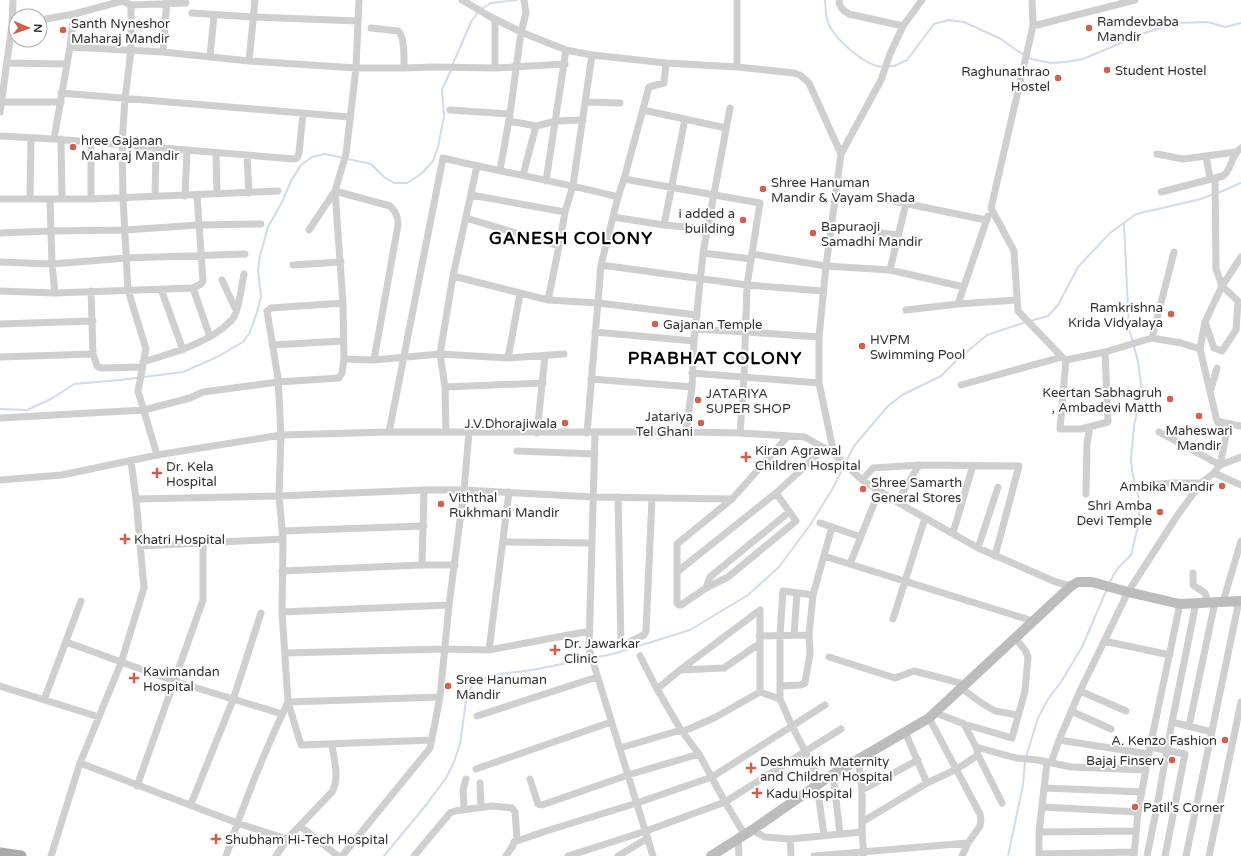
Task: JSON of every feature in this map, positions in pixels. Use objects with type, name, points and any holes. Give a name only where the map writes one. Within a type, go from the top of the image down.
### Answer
[{"type":"main road","points":[[711,856],[745,835],[819,783],[858,758],[932,716],[962,686],[1071,586],[1078,582],[1085,581],[1098,583],[1128,592],[1180,604],[1240,601]]},
{"type":"main road","points":[[0,853],[21,856]]},
{"type":"street","points":[[249,61],[255,0]]},
{"type":"street","points":[[309,230],[335,191],[346,154],[356,68],[358,0]]},
{"type":"street","points":[[500,170],[510,117],[521,32],[526,13],[524,0]]},
{"type":"street","points":[[737,0],[737,67]]},
{"type":"street","points":[[839,0],[843,11],[849,14],[904,26]]},
{"type":"street","points":[[836,455],[819,383],[819,338],[823,291],[841,154],[881,80],[890,54],[904,26],[922,0]]},
{"type":"street","points":[[958,304],[990,208],[1033,26],[1032,0]]},
{"type":"street","points":[[1033,26],[1135,0]]},
{"type":"street","points":[[48,19],[74,14],[122,1],[131,5],[167,2],[186,3]]},
{"type":"street","points":[[464,1],[521,32],[566,50],[592,55],[666,63],[794,72],[805,78],[809,83],[841,154]]},
{"type":"street","points":[[163,52],[167,2]]},
{"type":"street","points":[[131,5],[132,50],[125,99],[122,144],[126,258],[128,290],[146,349],[138,391],[157,455]]},
{"type":"street","points":[[192,13],[358,21]]},
{"type":"street","points":[[62,199],[57,139],[61,93],[70,47],[74,14]]},
{"type":"street","points":[[210,57],[214,15]]},
{"type":"street","points":[[492,17],[495,68]]},
{"type":"street","points":[[371,28],[400,32],[402,38],[404,68]]},
{"type":"street","points":[[70,47],[163,52],[249,61],[356,68],[495,68],[564,64]]},
{"type":"street","points":[[0,112],[9,48]]},
{"type":"street","points":[[546,181],[566,50]]},
{"type":"street","points":[[548,300],[565,212],[573,185],[592,55]]},
{"type":"street","points":[[586,433],[601,265],[618,197],[649,87],[664,83],[666,63]]},
{"type":"street","points":[[6,64],[67,64]]},
{"type":"street","points":[[61,93],[350,117]]},
{"type":"street","points":[[1,98],[61,102]]},
{"type":"street","points":[[585,102],[620,103]]},
{"type":"street","points":[[686,432],[692,387],[696,315],[703,253],[730,108]]},
{"type":"street","points":[[450,110],[510,117],[536,126],[556,121],[582,120]]},
{"type":"street","points":[[643,110],[726,128]]},
{"type":"street","points":[[0,136],[122,144],[294,159],[297,158],[299,153],[303,113]]},
{"type":"street","points":[[664,225],[685,119]]},
{"type":"street","points":[[524,175],[536,126]]},
{"type":"street","points":[[30,199],[31,138]]},
{"type":"street","points":[[91,142],[91,199]]},
{"type":"street","points":[[155,196],[156,148]]},
{"type":"street","points":[[185,196],[186,150]]},
{"type":"street","points":[[1158,154],[1183,159],[1239,150]]},
{"type":"street","points":[[1161,192],[1214,181],[1227,173],[1239,150]]},
{"type":"street","points":[[216,153],[217,194]]},
{"type":"street","points":[[247,156],[249,193]]},
{"type":"street","points":[[1205,322],[1214,348],[1222,351],[1236,330],[1238,301],[1222,286],[1216,269],[1216,199],[1214,181],[1206,156]]},
{"type":"street","points":[[389,432],[443,158],[546,181],[573,185],[618,197]]},
{"type":"street","points":[[446,432],[446,387],[440,354],[453,276],[477,166]]},
{"type":"street","points":[[624,179],[760,203],[747,284],[744,378],[740,433]]},
{"type":"street","points":[[0,197],[50,200],[185,196],[278,191]]},
{"type":"street","points":[[0,418],[144,410],[190,398],[203,392],[278,382],[339,378],[342,373],[344,359],[343,303],[335,191]]},
{"type":"street","points":[[335,191],[390,206],[398,217],[398,225],[374,360]]},
{"type":"street","points":[[0,291],[55,293],[193,288],[201,284],[203,281],[197,195]]},
{"type":"street","points":[[471,195],[565,212]]},
{"type":"street","points":[[879,198],[986,220]]},
{"type":"street","points":[[50,200],[52,264],[55,293]]},
{"type":"street","points":[[890,270],[906,204]]},
{"type":"street","points":[[990,208],[1014,251],[1018,311],[1064,359],[1060,429],[1080,429],[1108,422],[1105,352]]},
{"type":"street","points":[[613,217],[664,225],[707,229]]},
{"type":"street","points":[[466,218],[559,246]]},
{"type":"street","points":[[0,233],[125,230],[200,225],[261,224]]},
{"type":"street","points":[[881,233],[898,235]]},
{"type":"street","points":[[1152,338],[1174,252]]},
{"type":"street","points":[[703,253],[751,259]]},
{"type":"street","points":[[0,262],[52,264],[126,258],[245,254]]},
{"type":"street","points":[[751,259],[752,254],[826,266],[890,270],[964,286]]},
{"type":"street","points":[[1180,604],[1149,750],[1138,812],[1134,854],[1039,855],[1039,832],[1044,788],[1049,763],[1080,691],[1128,592],[1177,516],[1201,483],[1214,473],[1220,465],[1226,435],[1217,421],[1200,349],[1205,322],[1222,286],[1241,257]]},
{"type":"street","points":[[293,265],[341,262]]},
{"type":"street","points":[[601,265],[700,279],[823,291]]},
{"type":"street","points":[[91,291],[93,321],[92,354],[97,366],[100,368],[143,366],[183,350],[210,337],[230,322],[233,319],[236,310],[244,274]]},
{"type":"street","points":[[453,276],[548,300],[598,303],[696,315]]},
{"type":"street","points":[[222,280],[236,310]]},
{"type":"street","points":[[193,288],[210,337]]},
{"type":"street","points":[[161,289],[183,350]]},
{"type":"street","points":[[508,358],[520,294]]},
{"type":"street","points":[[906,310],[958,304],[1017,300]]},
{"type":"street","points":[[343,303],[269,309],[267,316],[278,382],[281,436],[279,496],[283,539],[282,612],[288,702],[302,746],[432,740]]},
{"type":"street","points":[[0,324],[93,321]]},
{"type":"street","points":[[695,329],[819,338]]},
{"type":"street","points":[[595,332],[694,341]]},
{"type":"street","points":[[961,385],[1064,359],[1105,352],[1152,338],[1181,343],[1200,349]]},
{"type":"street","points":[[272,346],[343,341]]},
{"type":"street","points":[[0,357],[92,354]]},
{"type":"street","points":[[344,359],[374,360],[440,354],[508,358],[564,354]]},
{"type":"street","points":[[537,433],[545,356]]},
{"type":"street","points":[[1210,391],[1217,368]]},
{"type":"street","points":[[692,374],[819,383]]},
{"type":"street","points":[[592,379],[692,387]]},
{"type":"street","points":[[446,387],[543,383]]},
{"type":"street","points":[[1217,421],[1241,426]]},
{"type":"street","points":[[1086,494],[1087,443],[1090,427]]},
{"type":"street","points":[[0,480],[62,475],[157,455],[281,436],[389,432],[686,432],[740,433],[805,437],[836,455],[862,480],[879,491],[978,548],[1056,582],[1071,586]]},
{"type":"street","points":[[342,856],[430,748],[440,697],[449,605],[464,490],[469,432]]},
{"type":"street","points":[[595,432],[589,649],[647,835],[651,855]]},
{"type":"street","points":[[1159,432],[1220,465],[1241,457]]},
{"type":"street","points":[[776,493],[796,521],[728,577],[706,588],[679,605],[677,603],[677,544],[732,499],[788,436]]},
{"type":"street","points":[[677,572],[776,493],[825,448]]},
{"type":"street","points":[[517,451],[595,454]]},
{"type":"street","points":[[51,856],[80,763],[121,663],[144,588],[131,461]]},
{"type":"street","points":[[862,480],[873,468],[919,465],[1018,466],[995,556]]},
{"type":"street","points":[[897,502],[919,465]]},
{"type":"street","points":[[953,533],[974,465]]},
{"type":"street","points":[[1214,473],[1241,485]]},
{"type":"street","points":[[1150,485],[1201,483]]},
{"type":"street","points":[[978,548],[998,487]]},
{"type":"street","points":[[422,565],[424,490]]},
{"type":"street","points":[[136,499],[464,490],[594,497],[732,499]]},
{"type":"street","points":[[850,564],[879,491]]},
{"type":"street","points":[[489,650],[510,492]]},
{"type":"street","points":[[618,497],[621,646],[644,635],[646,631],[652,498]]},
{"type":"street","points":[[706,588],[710,577],[789,512]]},
{"type":"street","points":[[893,619],[925,518]]},
{"type":"street","points":[[820,523],[861,537]]},
{"type":"street","points":[[282,531],[424,526]]},
{"type":"street","points":[[780,686],[801,685],[805,682],[810,654],[809,635],[813,595],[832,527]]},
{"type":"street","points":[[140,546],[283,539]]},
{"type":"street","points":[[1189,726],[1215,602],[1241,541]]},
{"type":"street","points":[[137,786],[202,600],[203,542]]},
{"type":"street","points":[[503,542],[592,543]]},
{"type":"street","points":[[824,556],[1033,621]]},
{"type":"street","points":[[282,571],[455,565]]},
{"type":"street","points":[[1193,573],[1193,585],[1215,602]]},
{"type":"street","points":[[813,595],[783,591],[780,635],[780,699],[792,726],[806,751],[819,783],[824,836]]},
{"type":"street","points":[[794,635],[797,593]]},
{"type":"street","points":[[44,700],[82,601]]},
{"type":"street","points":[[1186,856],[1240,601]]},
{"type":"street","points":[[1147,856],[1196,603]]},
{"type":"street","points":[[282,612],[449,605]]},
{"type":"street","points":[[657,689],[760,610],[760,692]]},
{"type":"street","points":[[191,804],[234,700],[260,613]]},
{"type":"street","points":[[285,653],[444,649],[489,650],[590,632]]},
{"type":"street","points":[[759,636],[809,635]]},
{"type":"street","points":[[932,716],[1012,738],[1025,691],[1028,657],[1025,650],[1015,638]]},
{"type":"street","points":[[1104,640],[1170,655]]},
{"type":"street","points":[[66,642],[174,681],[282,714]]},
{"type":"street","points":[[680,670],[724,668],[759,644]]},
{"type":"street","points":[[640,656],[657,689],[682,731],[699,754],[745,835],[739,856]]},
{"type":"street","points":[[829,657],[895,678],[914,671],[962,686],[982,704],[995,710],[1018,716]]},
{"type":"street","points":[[477,716],[597,678]]},
{"type":"street","points":[[0,686],[99,716]]},
{"type":"street","points":[[1080,691],[1126,711]]},
{"type":"street","points":[[620,748],[682,731],[714,718],[760,692],[780,699]]},
{"type":"street","points":[[288,702],[440,697]]},
{"type":"street","points":[[226,856],[268,744],[288,702]]},
{"type":"street","points":[[1209,856],[1241,702]]},
{"type":"street","points":[[514,842],[637,803],[712,777],[825,706]]},
{"type":"street","points":[[1071,712],[1111,729]]},
{"type":"street","points":[[932,716],[980,814],[980,826],[968,843],[962,856]]},
{"type":"street","points":[[476,769],[611,722]]},
{"type":"street","points":[[1172,722],[1212,732]]},
{"type":"street","points":[[964,724],[1002,803]]},
{"type":"street","points":[[568,856],[647,835],[725,802],[841,729]]},
{"type":"street","points":[[905,732],[927,783]]},
{"type":"street","points":[[1060,740],[1185,753],[1186,756],[1165,856]]},
{"type":"street","points":[[276,856],[287,839],[332,792],[336,780],[332,745]]},
{"type":"street","points":[[976,747],[1016,758],[1038,760],[1071,768],[1146,770]]},
{"type":"street","points":[[530,779],[538,804],[542,806],[628,775],[699,754]]},
{"type":"street","points":[[862,822],[927,783],[957,769],[978,755]]},
{"type":"street","points":[[858,758],[862,790],[862,832],[864,854]]},
{"type":"street","points":[[862,790],[918,760]]},
{"type":"street","points":[[80,763],[137,786],[191,804],[238,823],[287,839]]},
{"type":"street","points":[[833,774],[840,834]]},
{"type":"street","points":[[464,809],[463,790],[466,779]]},
{"type":"street","points":[[480,783],[481,807]]},
{"type":"street","points":[[1044,788],[1142,792]]},
{"type":"street","points":[[414,856],[450,813],[464,809],[492,806],[514,810],[517,836],[506,856]]},
{"type":"street","points":[[1042,807],[1138,812]]},
{"type":"street","points":[[300,826],[338,856]]},
{"type":"street","points":[[1039,832],[1136,831]]},
{"type":"street","points":[[745,835],[790,839],[862,832]]},
{"type":"street","points":[[618,856],[647,835]]},
{"type":"street","points":[[790,839],[791,856]]},
{"type":"street","points":[[814,856],[864,854],[968,843]]},
{"type":"waterway","points":[[481,9],[491,3],[517,0]]},
{"type":"waterway","points":[[825,0],[827,19],[836,36],[860,57],[877,66],[884,67]]},
{"type":"waterway","points":[[452,66],[471,22],[478,12]]},
{"type":"waterway","points":[[888,66],[894,66],[907,60],[934,24],[948,20],[964,22],[1001,39],[1031,59],[1051,63],[1083,59],[1145,33],[1175,23],[1208,22],[1225,27],[1241,23]]},
{"type":"waterway","points":[[0,409],[27,410],[51,399],[74,384],[183,372],[217,357],[243,342],[250,332],[261,297],[258,270],[260,256],[268,227],[282,202],[291,181],[301,165],[312,157],[325,154],[371,164],[384,177],[394,183],[407,183],[421,174],[433,161],[438,147],[444,116],[442,90],[451,70]]},
{"type":"waterway","points":[[1218,193],[1241,183]]},
{"type":"waterway","points":[[1030,321],[1048,316],[1058,305],[1078,267],[1110,233],[1136,214],[1201,199],[1214,194]]},
{"type":"waterway","points":[[1124,223],[1129,330],[1133,342]]},
{"type":"waterway","points":[[846,462],[854,446],[888,406],[902,395],[941,376],[956,361],[987,335],[1026,322]]},
{"type":"waterway","points":[[1109,583],[1118,568],[1131,555],[1139,522],[1139,500],[1132,471],[1131,459],[1134,426],[1141,385],[1134,346]]},
{"type":"waterway","points":[[384,856],[446,778],[454,762],[460,744],[466,701],[472,685],[493,675],[532,670],[613,654],[690,630],[748,595],[779,567],[810,525],[833,488],[844,466]]},
{"type":"waterway","points":[[1026,757],[1038,718],[1048,699],[1061,682],[1082,647],[1107,589]]},
{"type":"waterway","points":[[1008,856],[1023,785],[1025,761]]},
{"type":"place","name":"Ramdevbaba Mandir","points":[[1089,28]]},
{"type":"place","name":"Santh Nyneshor Maharaj Mandir","points":[[63,30]]},
{"type":"place","name":"Student Hostel","points":[[1107,70]]},
{"type":"place","name":"Raghunathrao Hostel","points":[[1058,78]]},
{"type":"place","name":"hree Gajanan Maharaj Mandir","points":[[73,147]]},
{"type":"place","name":"Shree Hanuman Mandir & Vayam Shada","points":[[763,189]]},
{"type":"place","name":"i added a building","points":[[743,220]]},
{"type":"place","name":"Bapuraoji Samadhi Mandir","points":[[813,233]]},
{"type":"place","name":"Ramkrishna Krida Vidyalaya","points":[[1171,314]]},
{"type":"place","name":"Gajanan Temple","points":[[655,324]]},
{"type":"place","name":"HVPM Swimming Pool","points":[[862,346]]},
{"type":"place","name":"Keertan Sabhagruh , Ambadevi Matth","points":[[1170,399]]},
{"type":"place","name":"JATARIYA SUPER SHOP","points":[[698,400]]},
{"type":"place","name":"Maheswari Mandir","points":[[1199,416]]},
{"type":"place","name":"J.V.Dhorajiwala","points":[[565,423]]},
{"type":"place","name":"Jatariya Tel Ghani","points":[[701,423]]},
{"type":"place","name":"Kiran Agrawal Children Hospital","points":[[746,457]]},
{"type":"place","name":"Dr. Kela Hospital","points":[[157,473]]},
{"type":"place","name":"Ambika Mandir","points":[[1222,486]]},
{"type":"place","name":"Shree Samarth General Stores","points":[[863,489]]},
{"type":"place","name":"Viththal Rukhmani Mandir","points":[[441,504]]},
{"type":"place","name":"Shri Amba Devi Temple","points":[[1160,512]]},
{"type":"place","name":"Khatri Hospital","points":[[125,539]]},
{"type":"place","name":"Dr. Jawarkar Clinic","points":[[555,650]]},
{"type":"place","name":"Kavimandan Hospital","points":[[134,678]]},
{"type":"place","name":"Sree Hanuman Mandir","points":[[448,686]]},
{"type":"place","name":"A. Kenzo Fashion","points":[[1225,740]]},
{"type":"place","name":"Bajaj Finserv","points":[[1172,760]]},
{"type":"place","name":"Deshmukh Maternity and Children Hospital","points":[[751,768]]},
{"type":"place","name":"Kadu Hospital","points":[[757,793]]},
{"type":"place","name":"Patil's Corner","points":[[1135,807]]},
{"type":"place","name":"Shubham Hi-Tech Hospital","points":[[216,839]]},
{"type":"district","name":"GANESH COLONY","points":[[571,238]]},
{"type":"district","name":"PRABHAT COLONY","points":[[715,358]]}]
